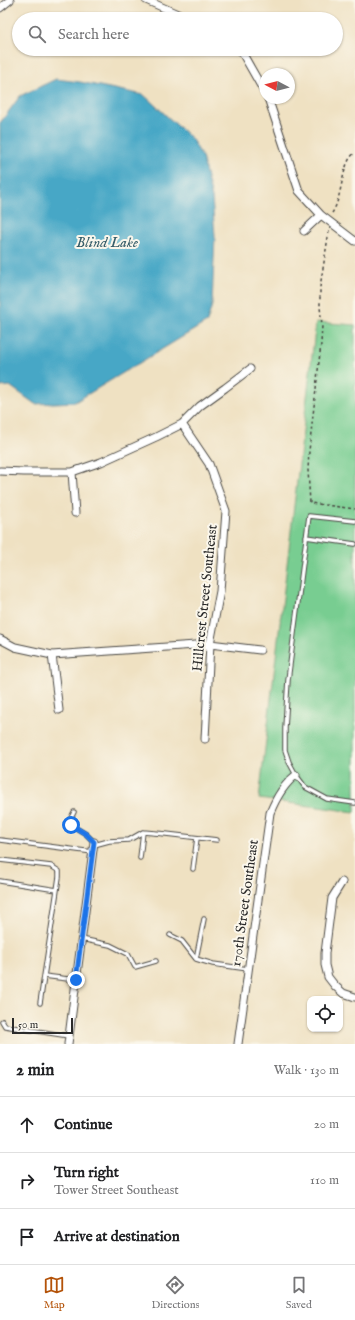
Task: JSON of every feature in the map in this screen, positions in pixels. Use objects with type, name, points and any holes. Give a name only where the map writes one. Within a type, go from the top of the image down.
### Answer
[{"type":"street","points":[[0,8],[10,0]]},
{"type":"street","points":[[146,0],[173,12]]},
{"type":"street","points":[[244,56],[259,82]]},
{"type":"street","points":[[270,104],[299,191],[321,215],[355,241]]},
{"type":"street","points":[[304,230],[321,215]]},
{"type":"street","points":[[0,471],[72,472],[100,462],[156,438],[182,424],[200,406],[250,369]]},
{"type":"street","name":"Hillcrest Street Southeast","points":[[182,424],[209,464],[226,511],[220,591],[210,644],[205,739]]},
{"type":"street","points":[[72,472],[75,513]]},
{"type":"street","points":[[0,639],[15,647],[52,655],[210,644],[260,650]]},
{"type":"street","points":[[52,655],[59,710]]},
{"type":"street","name":"170th Street Southeast","points":[[238,1044],[270,813],[277,795],[288,781],[296,775]]},
{"type":"street","points":[[68,1044],[94,847]]},
{"type":"street","points":[[342,882],[332,898],[325,952],[325,965],[328,977],[335,986],[343,993],[355,997]]},
{"type":"lane","points":[[355,522],[309,516],[285,709],[285,750],[296,775],[305,787],[316,794],[327,798],[355,803]]},
{"type":"lane","points":[[306,538],[355,544]]},
{"type":"lane","points":[[74,812],[70,820],[71,825],[86,834],[94,847]]},
{"type":"lane","points":[[140,858],[143,832]]},
{"type":"lane","points":[[0,840],[94,847],[109,842],[129,840],[143,832],[217,840]]},
{"type":"lane","points":[[193,869],[197,838]]},
{"type":"lane","points":[[0,860],[51,866],[58,871],[59,877],[40,1003]]},
{"type":"lane","points":[[0,881],[57,890]]},
{"type":"lane","points":[[196,959],[204,919]]},
{"type":"lane","points":[[170,935],[182,942],[196,959],[213,964],[248,969]]},
{"type":"lane","points":[[81,939],[110,945],[128,954],[135,967],[156,961]]},
{"type":"lane","points":[[44,976],[76,980]]},
{"type":"lane","points":[[2,1021],[5,1026],[69,1036]]},
{"type":"path","points":[[332,213],[340,197],[346,165],[355,153]]},
{"type":"path","points":[[329,231],[320,288],[322,325],[315,407],[309,451],[308,470],[310,503],[355,509]]},
{"type":"green space","points":[[316,322],[355,325],[355,812],[259,799]]},
{"type":"water","name":"Blind Lake","points":[[56,79],[80,82],[144,95],[192,139],[202,157],[212,198],[215,236],[212,305],[207,322],[75,402],[35,404],[10,386],[0,387],[0,123],[20,96]]},
{"type":"route","points":[[71,825],[86,834],[94,842],[76,980]]}]
